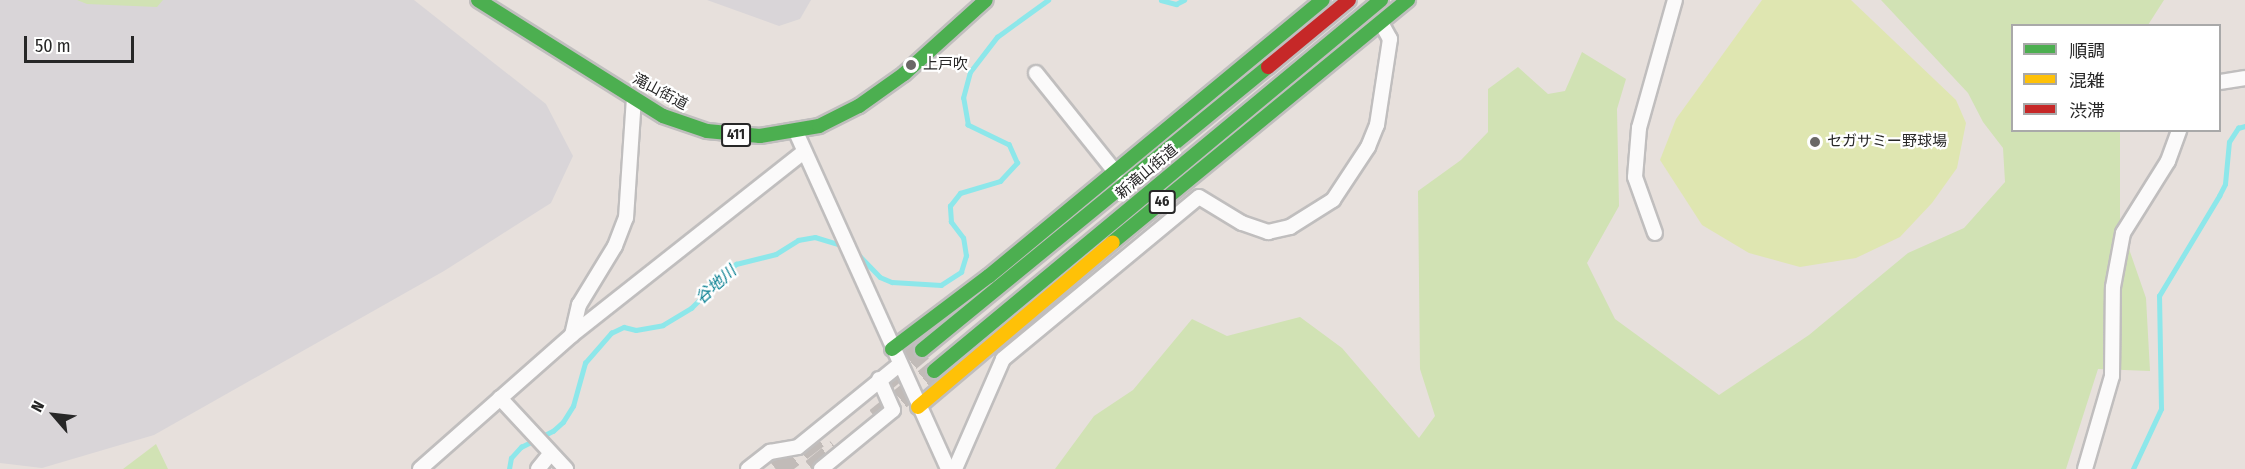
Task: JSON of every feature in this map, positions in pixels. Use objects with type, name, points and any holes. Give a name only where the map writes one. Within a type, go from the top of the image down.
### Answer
[{"type":"main road","name":"滝山街道","points":[[478,0],[674,121],[707,131],[748,136],[796,132],[831,121],[871,99],[904,74],[986,0]]},
{"type":"main road","points":[[892,349],[989,276],[1323,0]]},
{"type":"main road","name":"新滝山街道","points":[[922,350],[1349,0]]},
{"type":"main road","name":"新滝山街道","points":[[934,371],[1382,0]]},
{"type":"main road","name":"46","points":[[918,407],[1185,182],[1408,0]]},
{"type":"street","points":[[1655,233],[1635,177],[1639,128],[1675,0]]},
{"type":"street","points":[[1185,182],[1199,197],[1242,223],[1268,232],[1290,227],[1333,200],[1368,147],[1377,125],[1390,39],[1381,22]]},
{"type":"street","points":[[1036,73],[1116,173]]},
{"type":"street","points":[[2221,82],[2245,78]]},
{"type":"street","points":[[572,335],[579,305],[615,246],[626,218],[634,98]]},
{"type":"street","points":[[796,132],[835,212],[852,258],[899,365],[948,469]]},
{"type":"street","points":[[2085,469],[2112,376],[2113,287],[2120,243],[2134,209],[2168,161],[2178,132]]},
{"type":"street","points":[[420,469],[572,335],[804,152]]},
{"type":"street","points":[[955,469],[1003,358],[1199,197]]},
{"type":"street","points":[[748,469],[770,452],[798,447],[899,365]]},
{"type":"street","points":[[821,469],[893,410],[879,379]]},
{"type":"street","points":[[500,398],[566,469]]},
{"type":"street","points":[[538,469],[550,454]]},
{"type":"shaded area","points":[[0,0],[414,0],[546,104],[573,156],[551,203],[444,271],[154,435],[42,468],[0,463]]},
{"type":"shaded area","points":[[707,0],[811,0],[800,19],[779,26]]},
{"type":"green space","points":[[77,0],[163,0],[157,7],[87,4]]},
{"type":"green space","name":"セガサミー野球場","points":[[1762,0],[1851,0],[1956,100],[1966,123],[1957,168],[1932,203],[1900,237],[1856,258],[1800,267],[1749,253],[1702,225],[1660,160],[1676,119]]},
{"type":"green space","points":[[1881,0],[2164,0],[2149,24],[2011,24],[2011,132],[2120,132],[2120,223],[2146,298],[2150,371],[2098,369],[2066,469],[1055,469],[1094,416],[1133,390],[1192,319],[1227,336],[1300,317],[1342,348],[1419,438],[1435,416],[1420,369],[1418,191],[1461,160],[1488,132],[1488,89],[1518,67],[1548,94],[1565,91],[1582,52],[1626,79],[1617,109],[1619,206],[1587,263],[1615,319],[1719,395],[1809,335],[1908,253],[1964,228],[2005,182],[2003,148],[1983,122],[1968,93]]},
{"type":"green space","points":[[156,444],[168,469],[123,469]]},
{"type":"waterway","name":"谷地川","points":[[857,253],[880,277],[892,282],[941,285],[961,272],[966,256],[963,238],[951,222],[950,206],[960,193],[1000,181],[1017,163],[1009,145],[968,125],[963,98],[970,72],[997,37],[1048,0]]},
{"type":"waterway","name":"谷地川","points":[[1161,0],[1176,4],[1184,0]]},
{"type":"waterway","points":[[2133,469],[2161,409],[2159,296],[2219,196],[2225,184],[2229,142],[2238,128],[2245,126]]},
{"type":"waterway","name":"谷地川","points":[[509,469],[511,458],[521,447],[553,431],[563,422],[573,406],[585,363],[611,333],[624,327],[636,330],[663,325],[691,308],[736,264],[776,254],[798,240],[815,237],[844,246]]},
{"type":"tunnel","points":[[886,380],[922,350]]},
{"type":"tunnel","points":[[876,418],[934,371]]},
{"type":"tunnel","points":[[776,469],[818,437]]},
{"type":"tunnel","points":[[812,469],[837,449]]},
{"type":"traffic: fast","points":[[478,0],[663,116],[707,131],[760,136],[819,126],[859,106],[904,74],[986,0]]},
{"type":"traffic: fast","points":[[892,349],[989,276],[1323,0]]},
{"type":"traffic: fast","points":[[934,371],[1381,0]]},
{"type":"traffic: fast","points":[[1113,242],[1408,0]]},
{"type":"traffic: fast","points":[[922,350],[1268,67]]},
{"type":"traffic: slow","points":[[918,407],[1113,242]]},
{"type":"traffic: jam","points":[[1268,67],[1349,0]]},
{"type":"place","name":"上戸吹","points":[[911,65]]},
{"type":"place","name":"セガサミー野球場","points":[[1815,142]]}]
